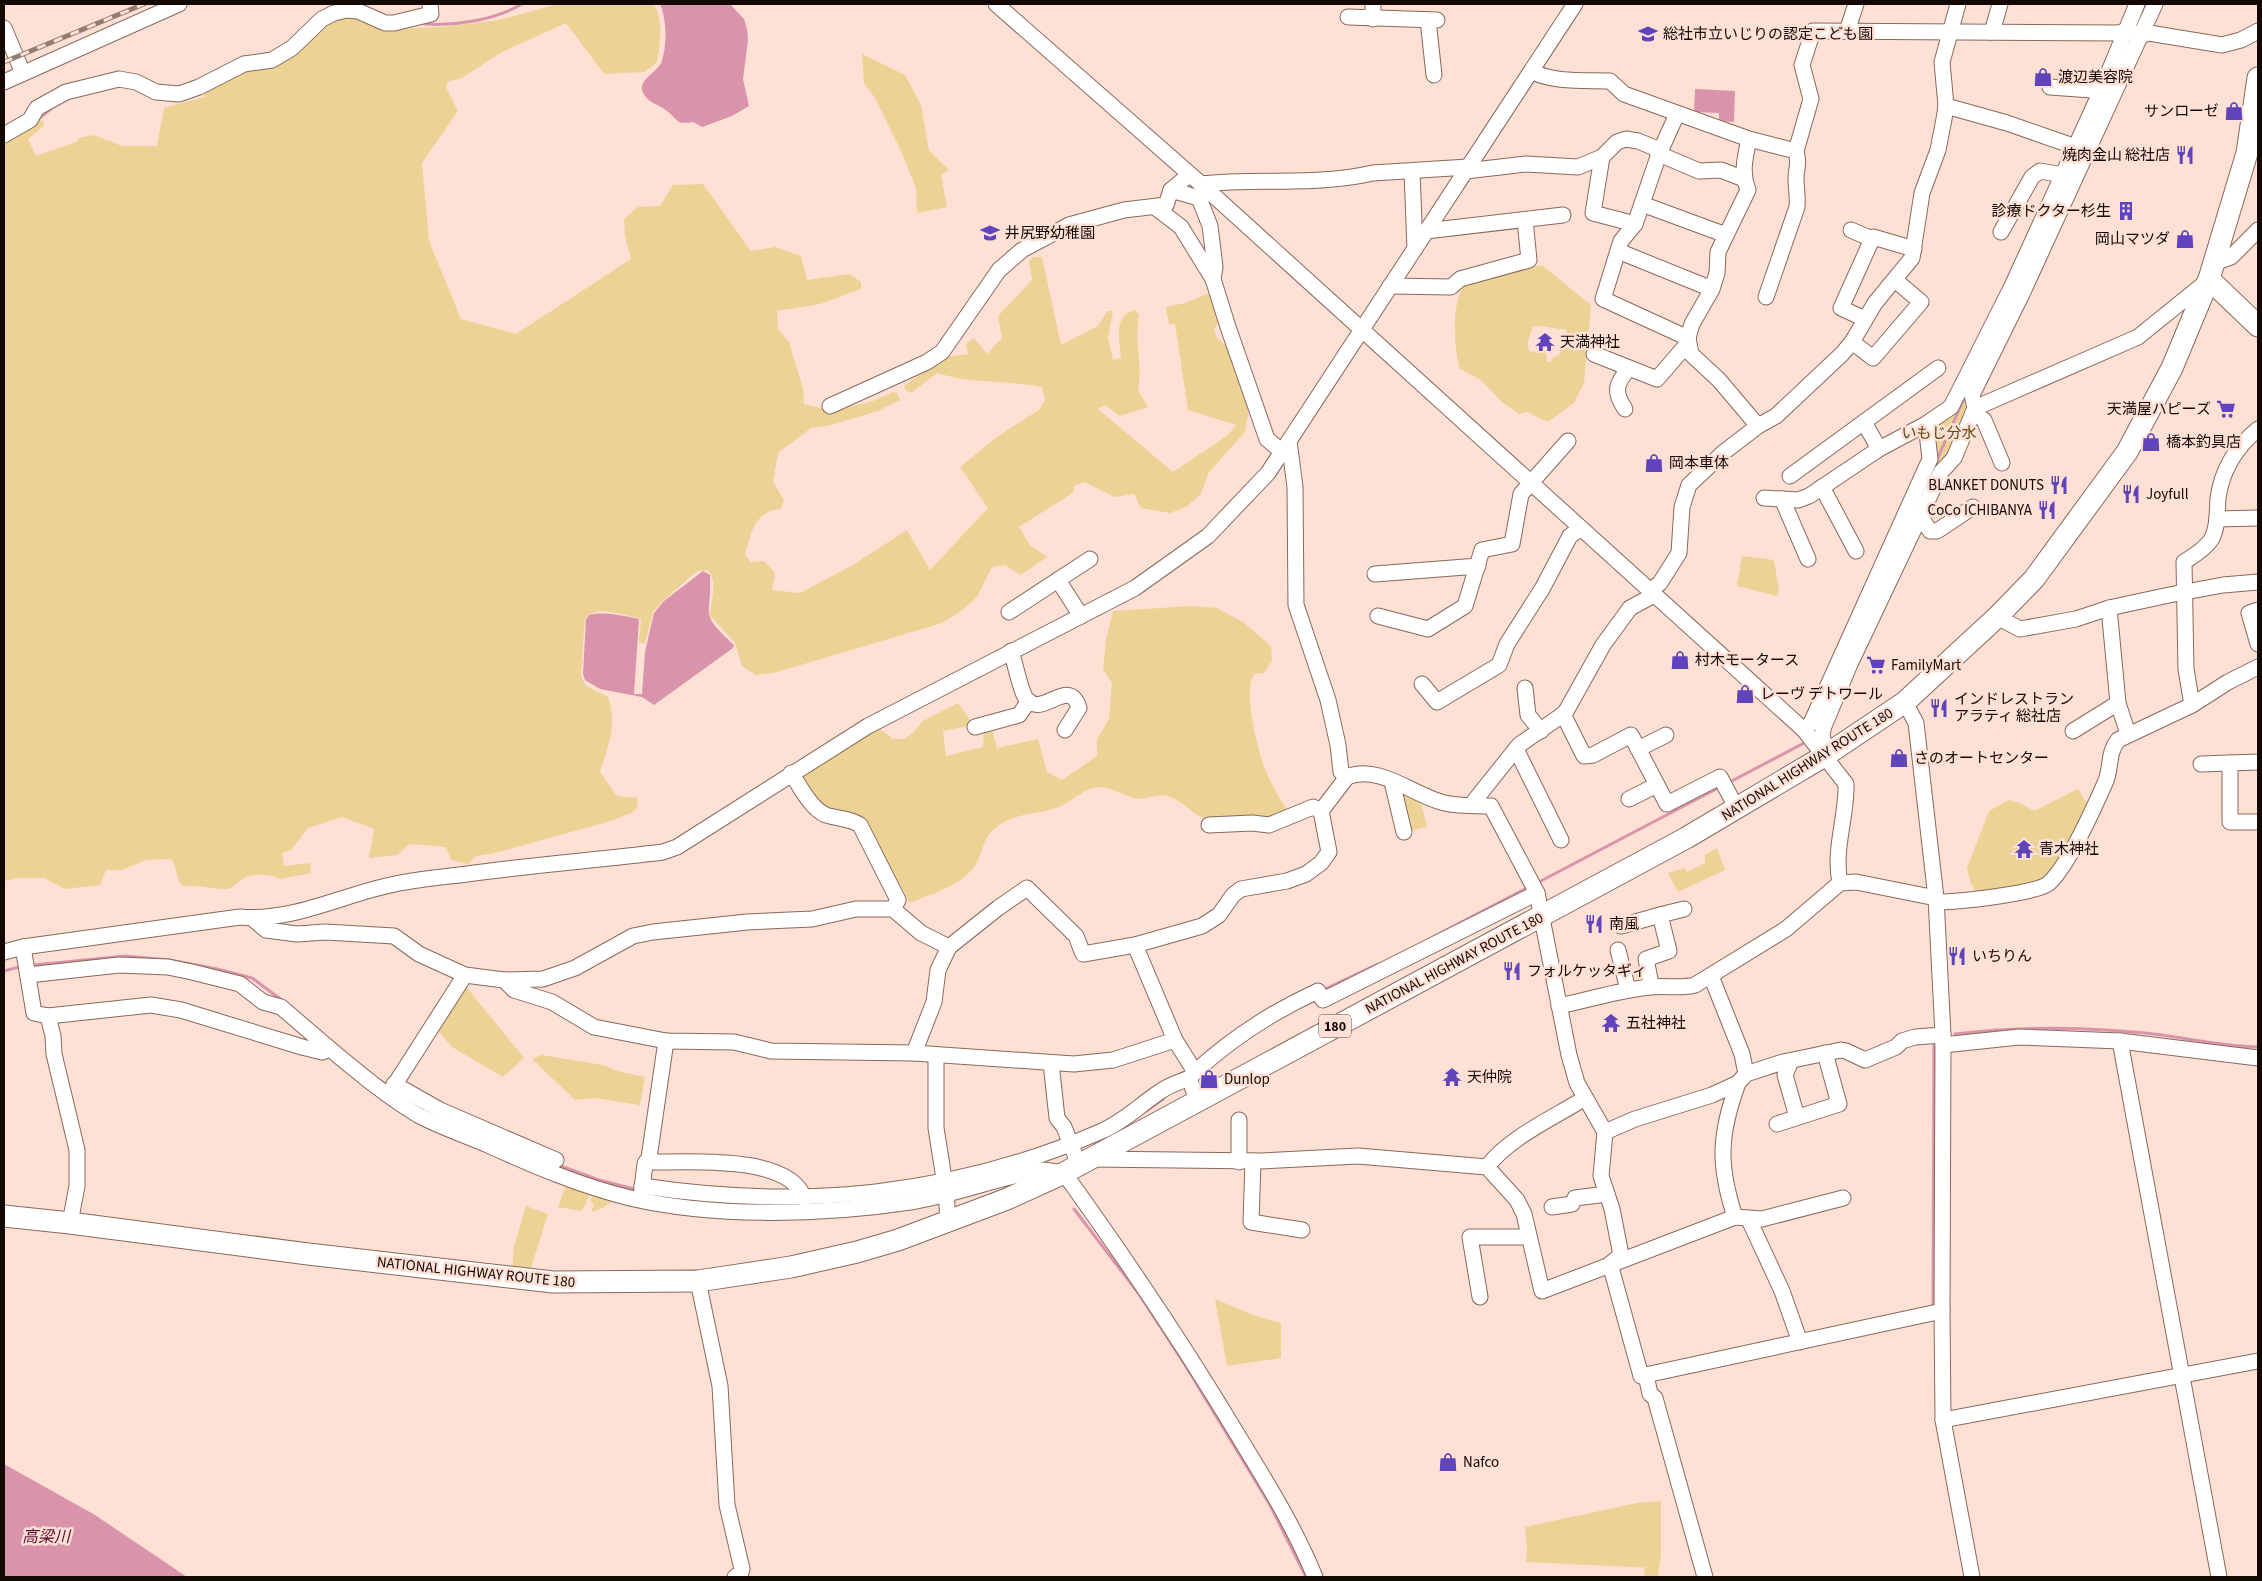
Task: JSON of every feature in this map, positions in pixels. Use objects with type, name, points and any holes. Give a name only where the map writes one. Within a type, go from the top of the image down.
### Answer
[{"type":"highway","name":"NATIONAL HIGHWAY ROUTE 180","points":[[4,1216],[553,1282],[698,1281],[791,1267],[856,1252],[948,1222],[1008,1199],[1075,1157],[1197,1100],[1543,915],[1813,739],[1906,702],[1997,617],[2034,579],[2127,452],[2172,368],[2212,271],[2247,153],[2258,78]]},
{"type":"highway","points":[[2212,271],[2258,326]]},
{"type":"street","points":[[4,82],[180,4]]},
{"type":"street","points":[[996,4],[1195,180],[1813,739],[1846,784],[1840,831],[1838,874],[1840,883]]},
{"type":"street","points":[[4,952],[23,947],[240,917],[278,916],[394,884],[555,862],[663,852],[677,847],[791,773],[868,726],[1135,588],[1208,536],[1255,489],[1286,446],[1575,4]]},
{"type":"street","points":[[1846,31],[1856,4]]},
{"type":"street","points":[[1474,805],[1475,800],[1516,749],[1563,714],[1603,645],[1630,608],[1652,593],[1660,583],[1679,554],[1682,508],[1689,485],[1724,452],[1758,426],[1776,416],[1852,342],[1875,303],[1912,258],[1922,193],[1938,150],[1946,106],[1942,62],[1955,32],[1958,4]]},
{"type":"street","points":[[1992,32],[2000,4]]},
{"type":"street","points":[[1813,739],[1810,723],[1865,617],[1911,521],[1941,472],[1954,458],[1962,416],[2021,296],[2134,33],[2136,4]]},
{"type":"street","points":[[2002,463],[1984,420],[1962,416],[1951,407],[2012,286],[2100,93],[2134,33],[2155,4]]},
{"type":"street","points":[[4,135],[30,120],[36,108],[66,92],[119,79],[136,82],[156,92],[178,94],[198,87],[244,64],[272,60],[292,48],[322,18],[334,13],[348,10],[358,11],[385,23],[411,20],[427,12]]},
{"type":"street","points":[[1348,17],[1373,11],[1433,20],[1434,75]]},
{"type":"street","points":[[4,28],[23,73]]},
{"type":"street","points":[[1766,297],[1797,207],[1796,179],[1800,165],[1796,151],[1811,100],[1802,65],[1813,31],[2149,33],[2222,45],[2241,40],[2258,31]]},
{"type":"street","points":[[1532,71],[1536,74],[1566,79],[1610,81],[1624,94],[1677,114],[1749,139],[1796,151]]},
{"type":"street","points":[[2050,87],[2092,90],[2100,93]]},
{"type":"street","points":[[1946,106],[2007,123],[2076,147]]},
{"type":"street","points":[[1677,114],[1659,154],[1635,224],[1621,241],[1602,299],[1688,340]]},
{"type":"street","points":[[1594,354],[1657,379],[1688,340],[1692,324],[1712,289],[1717,273],[1718,252],[1748,190],[1743,168],[1749,139]]},
{"type":"street","points":[[830,406],[927,362],[942,352],[999,270],[1022,250],[1069,225],[1124,210],[1156,208],[1166,205],[1171,190],[1195,180],[1298,181],[1373,173],[1467,169],[1526,164],[1578,167],[1602,156],[1617,142],[1626,140],[1638,141],[1655,148],[1659,154],[1699,170],[1721,170],[1744,179]]},
{"type":"street","points":[[1602,156],[1593,213],[1635,224]]},
{"type":"street","points":[[1412,171],[1415,249]]},
{"type":"street","points":[[2001,232],[2032,177],[2040,171],[2064,175]]},
{"type":"street","points":[[1171,190],[1199,198],[1210,226],[1215,267],[1213,279]]},
{"type":"street","points":[[1642,204],[1726,235]]},
{"type":"street","points":[[1156,208],[1181,227],[1213,279],[1267,440],[1286,446]]},
{"type":"street","points":[[1426,231],[1563,215]]},
{"type":"street","points":[[1390,286],[1452,287],[1460,279],[1529,260],[1525,220]]},
{"type":"street","points":[[1851,230],[1872,239],[1873,237],[1914,249]]},
{"type":"street","points":[[1764,498],[1798,500],[1809,496],[1879,449],[1926,424],[1962,416],[2138,337],[2212,271],[2231,257],[2258,230]]},
{"type":"street","points":[[1865,319],[1841,308],[1872,239]]},
{"type":"street","points":[[1618,252],[1712,289]]},
{"type":"street","points":[[1852,342],[1873,358],[1921,302],[1895,280]]},
{"type":"street","points":[[1688,340],[1691,354],[1719,380],[1758,426]]},
{"type":"street","points":[[1625,409],[1618,399],[1618,383],[1629,368]]},
{"type":"street","points":[[1790,476],[1938,368]]},
{"type":"street","points":[[1864,422],[1879,449]]},
{"type":"street","points":[[1911,521],[1930,460],[1926,424]]},
{"type":"street","points":[[2192,705],[2186,669],[2183,593],[2184,562],[2203,550],[2212,539],[2222,482],[2231,456],[2244,440],[2258,429]]},
{"type":"street","points":[[1378,616],[1428,629],[1466,606],[1482,550],[1512,544],[1521,494],[1568,441]]},
{"type":"street","points":[[1286,446],[1295,487],[1296,605],[1328,700],[1338,745],[1341,772],[1347,777]]},
{"type":"street","points":[[1822,487],[1856,551]]},
{"type":"street","points":[[1782,499],[1808,559]]},
{"type":"street","points":[[1911,521],[1930,531],[1937,531],[1973,507]]},
{"type":"street","points":[[2217,519],[2258,518]]},
{"type":"street","points":[[1422,684],[1437,702],[1499,665],[1506,644],[1542,589],[1570,536],[1580,529]]},
{"type":"street","points":[[1009,612],[1090,559]]},
{"type":"street","points":[[1375,574],[1478,566]]},
{"type":"street","points":[[1058,580],[1081,616]]},
{"type":"street","points":[[1997,617],[2020,629],[2076,619],[2109,608],[2223,585],[2258,582]]},
{"type":"street","points":[[2109,608],[2118,703],[2128,734]]},
{"type":"street","points":[[2258,610],[2249,613],[2258,644]]},
{"type":"street","points":[[1813,739],[1822,734],[1865,617]]},
{"type":"street","points":[[1011,652],[1025,697],[1032,704],[1039,706],[1064,694],[1072,696],[1078,702],[1079,708],[1065,730]]},
{"type":"street","points":[[1559,1006],[1628,990],[1666,986],[1682,988],[1696,985],[1786,929],[1840,883],[1856,882],[1936,900],[1957,902],[2008,894],[2048,884],[2063,868],[2106,782],[2111,748],[2118,740],[2192,705],[2228,682],[2258,667]]},
{"type":"street","points":[[1525,688],[1528,715],[1541,731]]},
{"type":"street","points":[[975,726],[1019,715],[1029,700]]},
{"type":"street","points":[[1906,702],[1916,723],[1936,900],[1943,1040],[1943,1420],[1972,1577]]},
{"type":"street","points":[[2073,731],[2118,703]]},
{"type":"street","points":[[1563,714],[1584,756],[1593,755],[1631,735],[1667,804],[1720,777],[1730,794]]},
{"type":"street","points":[[1638,749],[1666,735]]},
{"type":"street","points":[[1516,749],[1561,840]]},
{"type":"street","points":[[2201,764],[2258,762]]},
{"type":"street","points":[[2230,763],[2230,822],[2258,822]]},
{"type":"street","points":[[791,773],[814,805],[824,814],[854,821],[860,825],[898,900],[894,909]]},
{"type":"street","points":[[914,1053],[934,1002],[938,970],[949,946],[1027,888],[1076,936],[1084,954],[1135,945],[1209,923],[1219,915],[1240,888],[1292,880],[1314,868],[1328,856],[1329,852],[1321,810],[1347,777],[1353,774],[1371,774],[1441,802],[1490,806],[1534,887],[1543,915],[1559,1006],[1577,1083],[1605,1132],[1601,1176],[1620,1240],[1621,1255],[1610,1264]]},
{"type":"street","points":[[1392,782],[1404,832]]},
{"type":"street","points":[[1629,799],[1657,785]]},
{"type":"street","points":[[1209,824],[1252,823],[1268,825],[1313,807],[1321,810]]},
{"type":"street","points":[[641,1192],[683,1207],[790,1212],[889,1205],[1044,1170],[1075,1157],[1104,1130],[1129,1116],[1161,1091],[1192,1075],[1235,1038],[1293,1003],[1318,991],[1323,1000],[1534,887]]},
{"type":"street","points":[[253,918],[266,930],[297,934],[341,932],[394,936],[418,954],[465,975],[504,980],[543,979],[575,968],[633,936],[653,932],[748,922],[812,919],[856,909],[894,909],[921,933],[949,946]]},
{"type":"street","points":[[1621,926],[1684,909]]},
{"type":"street","points":[[1649,987],[1651,984],[1646,959],[1669,951],[1660,915]]},
{"type":"street","points":[[1135,945],[1175,1040],[1192,1075],[1197,1100]]},
{"type":"street","points":[[23,947],[34,1012],[48,1016],[151,1005],[181,1010],[302,1048],[326,1050]]},
{"type":"street","points":[[1618,950],[1628,990]]},
{"type":"street","points":[[28,975],[119,965],[168,967],[240,984],[256,998],[281,1007],[326,1050],[391,1090],[556,1160]]},
{"type":"street","points":[[391,1090],[465,975]]},
{"type":"street","points":[[1711,976],[1742,1054],[1742,1078],[1727,1111],[1722,1148],[1726,1190],[1743,1218],[1750,1222],[1782,1291],[1799,1339]]},
{"type":"street","points":[[504,980],[514,990],[552,1002],[594,1027],[666,1041],[718,1040],[771,1051],[914,1053],[1051,1064],[1074,1064],[1113,1060],[1175,1040]]},
{"type":"street","points":[[48,1016],[53,1036],[54,1054],[77,1150],[76,1186],[70,1223]]},
{"type":"street","points":[[1605,1132],[1635,1119],[1712,1095],[1742,1078],[1791,1061],[1825,1053],[1846,1051],[1865,1060],[1896,1047],[1902,1041],[1915,1037],[1943,1040],[2020,1037],[2120,1041],[2258,1058]]},
{"type":"street","points":[[641,1192],[666,1041]]},
{"type":"street","points":[[2120,1041],[2219,1577]]},
{"type":"street","points":[[1777,1124],[1839,1104],[1825,1053]]},
{"type":"street","points":[[936,1055],[936,1128],[946,1191],[948,1222]]},
{"type":"street","points":[[1791,1061],[1785,1075],[1797,1118]]},
{"type":"street","points":[[1051,1064],[1057,1118],[1064,1128],[1075,1157],[1149,1295],[1216,1397],[1273,1494],[1301,1546],[1315,1577]]},
{"type":"street","points":[[391,1090],[420,1116],[523,1161],[572,1180],[641,1192],[804,1198],[904,1189],[946,1191],[1014,1163],[1075,1157],[1246,1162],[1358,1156],[1487,1167],[1517,1200],[1524,1214],[1542,1291],[1576,1280],[1610,1264],[1632,1258],[1743,1218],[1762,1219],[1843,1198]]},
{"type":"street","points":[[1487,1167],[1497,1155],[1522,1136],[1585,1098]]},
{"type":"street","points":[[1239,1120],[1246,1162],[1251,1222],[1302,1230]]},
{"type":"street","points":[[646,1162],[701,1161],[744,1164],[771,1171],[793,1182],[801,1190],[804,1198]]},
{"type":"street","points":[[1552,1207],[1572,1204],[1575,1198],[1607,1194]]},
{"type":"street","points":[[1480,1297],[1470,1237],[1529,1237]]},
{"type":"street","points":[[1610,1264],[1641,1376],[1799,1339],[1942,1311]]},
{"type":"street","points":[[698,1281],[720,1386],[727,1505],[742,1569],[741,1573],[734,1577]]},
{"type":"street","points":[[1943,1420],[2258,1361]]},
{"type":"street","points":[[1646,1375],[1650,1394],[1655,1398],[1705,1577]]},
{"type":"green space","points":[[558,4],[654,4],[660,25],[657,62],[645,72],[604,74],[566,23],[502,52],[460,79],[448,81],[446,87],[458,111],[422,163],[429,241],[461,319],[516,334],[631,259],[625,236],[624,219],[638,207],[660,206],[673,185],[703,184],[751,251],[776,247],[801,256],[807,280],[850,274],[861,282],[861,289],[820,304],[777,311],[778,329],[789,342],[803,389],[804,404],[833,411],[873,401],[893,392],[897,393],[900,400],[878,411],[831,425],[811,428],[778,453],[773,482],[784,500],[781,509],[765,514],[755,524],[745,555],[751,562],[764,561],[775,573],[772,590],[800,593],[853,565],[907,530],[930,570],[988,508],[960,467],[997,437],[1040,409],[1045,400],[1042,387],[963,379],[937,373],[911,393],[905,390],[904,386],[945,357],[968,354],[966,344],[974,338],[987,354],[1002,338],[998,316],[1032,280],[1029,261],[1034,257],[1042,257],[1061,345],[1098,326],[1107,311],[1113,311],[1108,338],[1113,360],[1121,358],[1120,323],[1123,317],[1135,310],[1139,315],[1137,334],[1140,372],[1138,391],[1148,407],[1120,416],[1105,405],[1098,409],[1173,472],[1227,436],[1236,425],[1188,410],[1175,324],[1169,324],[1166,307],[1185,303],[1209,293],[1220,317],[1214,330],[1217,338],[1230,349],[1250,404],[1245,432],[1209,472],[1201,494],[1186,507],[1170,513],[1141,508],[1134,494],[1115,497],[1084,482],[1074,486],[1074,492],[1019,527],[1030,545],[1047,557],[1021,575],[1005,565],[992,567],[977,597],[960,612],[942,623],[774,673],[756,675],[742,666],[735,643],[710,615],[713,580],[708,570],[697,571],[653,612],[645,644],[639,642],[641,619],[611,612],[596,612],[590,615],[585,619],[581,675],[585,685],[608,697],[612,716],[611,735],[600,772],[617,796],[637,798],[638,806],[633,812],[611,821],[495,853],[476,856],[468,864],[451,860],[446,847],[410,844],[397,855],[369,858],[374,829],[342,817],[308,828],[291,850],[282,853],[284,866],[310,863],[311,873],[280,879],[267,875],[256,875],[246,877],[235,886],[225,889],[182,886],[171,859],[146,860],[122,870],[106,870],[100,885],[65,889],[44,878],[20,878],[4,881],[4,138],[35,119],[43,121],[44,126],[28,139],[36,156],[76,142],[79,138],[94,135],[122,146],[157,146],[164,108],[204,97],[204,85],[321,30],[335,18],[352,15],[387,29],[443,27],[499,20]]},
{"type":"green space","points":[[862,54],[905,75],[921,105],[929,151],[949,170],[941,175],[947,207],[917,213],[916,188],[901,151],[875,98],[864,83]]},
{"type":"green space","points":[[1525,266],[1543,266],[1591,305],[1584,383],[1574,403],[1548,422],[1527,412],[1519,414],[1501,401],[1481,380],[1459,368],[1455,314],[1464,283]],"holes":[[[1540,326],[1567,330],[1559,355],[1552,358],[1551,362],[1547,362],[1546,350],[1530,352],[1528,342],[1533,327]]]},
{"type":"green space","name":"いもじ分水","points":[[1970,390],[1964,424],[1936,475],[1926,468],[1921,439],[1914,426]]},
{"type":"green space","points":[[1742,556],[1774,560],[1779,591],[1777,596],[1737,586]]},
{"type":"green space","points":[[1191,606],[1217,608],[1243,622],[1271,646],[1272,661],[1264,673],[1254,674],[1251,683],[1251,709],[1253,725],[1265,769],[1286,808],[1285,815],[1272,820],[1206,819],[1175,799],[1165,796],[1138,799],[1108,788],[1093,788],[1061,806],[1023,815],[999,825],[989,834],[977,862],[965,877],[948,887],[910,903],[863,817],[830,812],[804,787],[799,777],[878,727],[893,739],[904,739],[914,732],[923,721],[958,703],[971,721],[969,726],[943,731],[946,756],[983,747],[984,731],[992,729],[997,748],[1038,739],[1047,772],[1062,780],[1097,756],[1097,739],[1109,719],[1112,683],[1103,669],[1106,640],[1113,611]]},
{"type":"green space","points":[[1398,786],[1420,798],[1427,827],[1409,831]]},
{"type":"green space","points":[[2078,789],[2089,807],[2047,881],[1977,894],[1970,881],[1967,868],[1989,811],[2009,800],[2020,803],[2034,811]]},
{"type":"green space","points":[[1717,848],[1725,870],[1678,892],[1668,873],[1685,868],[1687,872],[1705,863],[1705,855]]},
{"type":"green space","points":[[463,983],[524,1058],[503,1077],[452,1047],[433,1025]]},
{"type":"green space","points":[[542,1055],[603,1065],[617,1071],[645,1077],[640,1105],[595,1098],[575,1100],[532,1059]]},
{"type":"green space","points":[[566,1185],[590,1194],[582,1211],[558,1207]]},
{"type":"green space","points":[[593,1195],[612,1201],[603,1208],[591,1212],[594,1204],[590,1202]]},
{"type":"green space","points":[[526,1206],[548,1214],[530,1271],[512,1270],[514,1246]]},
{"type":"green space","points":[[1215,1299],[1256,1316],[1281,1323],[1281,1358],[1227,1366]]},
{"type":"green space","points":[[1661,1501],[1661,1554],[1658,1577],[1644,1577],[1645,1568],[1654,1568],[1526,1562],[1525,1527],[1637,1503]]},
{"type":"water","points":[[660,4],[730,4],[744,19],[748,40],[743,79],[749,106],[732,116],[702,127],[693,122],[683,123],[678,121],[645,96],[642,90],[644,81],[659,66],[664,54],[665,25]]},
{"type":"water","points":[[1695,89],[1735,91],[1734,122],[1719,121],[1719,113],[1694,112]]},
{"type":"water","points":[[703,571],[710,575],[709,614],[711,620],[734,645],[733,648],[654,705],[642,697],[600,689],[585,680],[583,674],[586,619],[589,615],[621,615],[639,619],[634,694],[642,694],[645,652],[654,613],[664,601]]},
{"type":"water","name":"高梁川","points":[[4,1464],[95,1515],[187,1577],[4,1577]]},
{"type":"waterway","points":[[425,24],[475,21],[500,14],[522,4]]},
{"type":"waterway","points":[[37,120],[53,107]]},
{"type":"waterway","points":[[1936,462],[1966,394]]},
{"type":"waterway","points":[[1728,783],[1806,742]]},
{"type":"waterway","points":[[1537,883],[1720,787]]},
{"type":"waterway","points":[[1433,937],[1529,887]]},
{"type":"waterway","points":[[34,965],[125,956],[170,960],[252,978],[283,1001]]},
{"type":"waterway","points":[[1323,990],[1378,964]]},
{"type":"waterway","points":[[4,971],[19,967]]},
{"type":"waterway","points":[[1955,1034],[2050,1028],[2098,1030],[2145,1033],[2258,1047]]},
{"type":"waterway","points":[[1933,1307],[1934,1041]]},
{"type":"waterway","points":[[1146,1111],[1163,1099]]},
{"type":"waterway","points":[[558,1165],[599,1180],[638,1190]]},
{"type":"waterway","points":[[681,1198],[695,1200]]},
{"type":"waterway","points":[[718,1202],[757,1204]]},
{"type":"waterway","points":[[791,1204],[814,1203]]},
{"type":"waterway","points":[[1074,1209],[1139,1294],[1187,1368],[1270,1505],[1306,1577]]},
{"type":"railway","points":[[4,62],[144,4]]},
{"type":"place","name":"総社市立いじりの認定こども園","points":[[1648,34]]},
{"type":"place","name":"渡辺美容院","points":[[2043,77]]},
{"type":"place","name":"サンローゼ","points":[[2234,111]]},
{"type":"place","name":"焼肉金山 総社店","points":[[2185,155]]},
{"type":"place","name":"診療ドクター杉生","points":[[2126,211]]},
{"type":"place","name":"井尻野幼稚園","points":[[990,233]]},
{"type":"place","name":"岡山マツダ","points":[[2185,239]]},
{"type":"place","name":"天満神社","points":[[1545,342]]},
{"type":"place","name":"天満屋ハピーズ","points":[[2226,409]]},
{"type":"place","name":"橋本釣具店","points":[[2151,442]]},
{"type":"place","name":"岡本車体","points":[[1654,463]]},
{"type":"place","name":"BLANKET DONUTS","points":[[2059,485]]},
{"type":"place","name":"Joyfull","points":[[2131,494]]},
{"type":"place","name":"CoCo ICHIBANYA","points":[[2047,510]]},
{"type":"place","name":"村木モータース","points":[[1680,660]]},
{"type":"place","name":"FamilyMart","points":[[1876,665]]},
{"type":"place","name":"レーヴ デトワール","points":[[1745,694]]},
{"type":"place","name":"インドレストラン アラティ 総社店","points":[[1939,708]]},
{"type":"place","name":"さのオートセンター","points":[[1899,758]]},
{"type":"place","name":"青木神社","points":[[2024,849]]},
{"type":"place","name":"南風","points":[[1594,924]]},
{"type":"place","name":"いちりん","points":[[1957,956]]},
{"type":"place","name":"フォルケッタギィ","points":[[1512,971]]},
{"type":"place","name":"五社神社","points":[[1611,1023]]},
{"type":"place","name":"天仲院","points":[[1452,1077]]},
{"type":"place","name":"Dunlop","points":[[1209,1079]]},
{"type":"place","name":"Nafco","points":[[1448,1462]]}]
